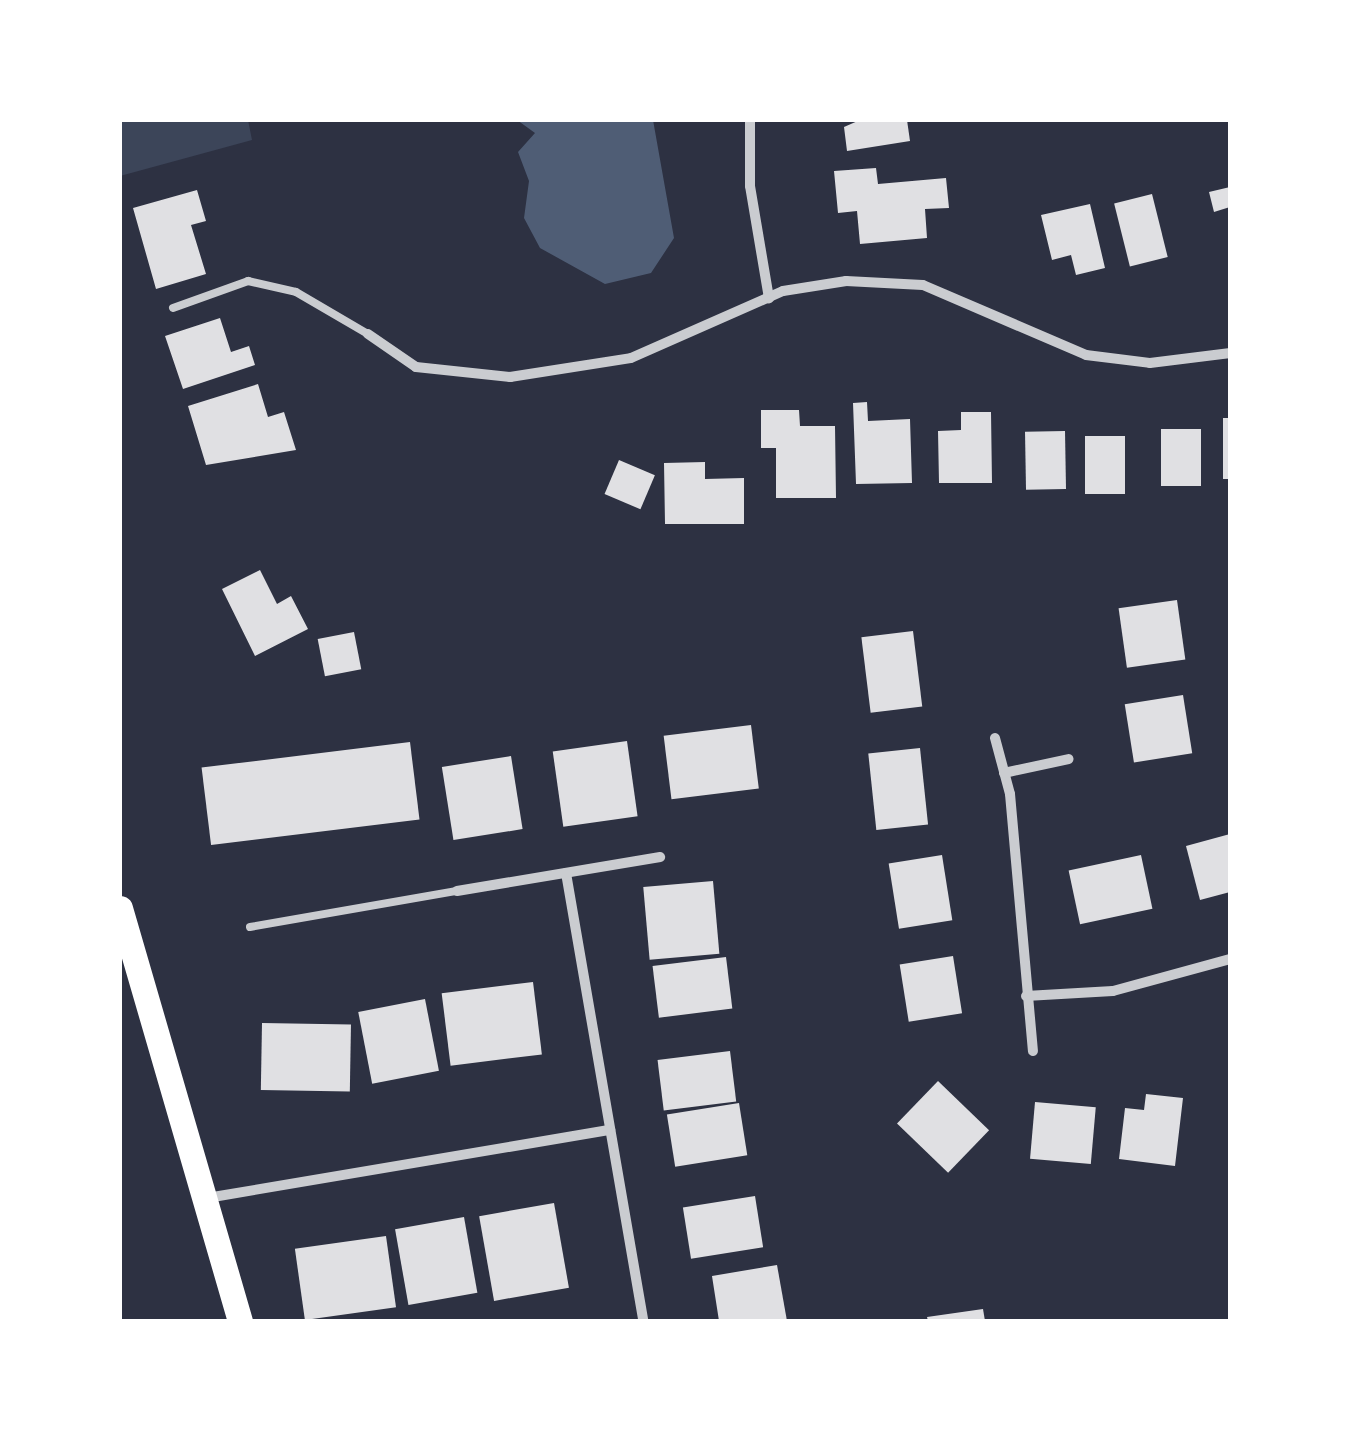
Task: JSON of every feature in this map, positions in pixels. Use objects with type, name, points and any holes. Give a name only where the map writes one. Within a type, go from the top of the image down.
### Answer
[{"type":"main road","points":[[120,908],[240,1321]]},
{"type":"street","points":[[750,120],[750,186],[769,298]]},
{"type":"street","points":[[368,334],[416,367],[510,377],[632,358],[769,298],[846,281],[924,284],[1086,356],[1150,363],[1230,352]]},
{"type":"street","points":[[995,738],[1004,773],[1033,1051]]},
{"type":"street","points":[[1004,773],[1069,759]]},
{"type":"street","points":[[456,892],[660,857]]},
{"type":"street","points":[[566,873],[643,1321]]},
{"type":"street","points":[[1026,996],[1113,991],[1230,959]]},
{"type":"street","points":[[206,1198],[610,1130]]},
{"type":"lane","points":[[173,308],[248,280],[296,292],[368,334]]},
{"type":"lane","points":[[250,927],[456,892]]},
{"type":"shaded area","points":[[120,120],[248,120],[252,140],[120,176]]},
{"type":"shaded area","points":[[517,120],[653,120],[674,238],[651,273],[605,284],[540,248],[524,218],[529,181],[518,152],[535,133]]},
{"type":"building","points":[[860,120],[907,120],[910,141],[847,151],[844,127]]},
{"type":"building","points":[[876,168],[878,184],[946,178],[949,208],[925,209],[927,238],[860,244],[857,211],[838,213],[834,171]]},
{"type":"building","points":[[1230,187],[1230,207],[1214,212],[1209,192]]},
{"type":"building","points":[[197,190],[206,221],[191,225],[206,274],[156,289],[133,208]]},
{"type":"building","points":[[1152,194],[1168,257],[1130,267],[1114,203]]},
{"type":"building","points":[[1090,204],[1105,268],[1076,275],[1071,255],[1052,260],[1041,215]]},
{"type":"building","points":[[220,318],[231,352],[249,346],[255,365],[183,389],[165,336]]},
{"type":"building","points":[[258,384],[268,417],[284,412],[296,450],[206,465],[188,406]]},
{"type":"building","points":[[867,402],[868,421],[910,419],[912,483],[856,484],[853,403]]},
{"type":"building","points":[[761,410],[799,410],[800,426],[835,426],[836,498],[776,498],[776,448],[761,448]]},
{"type":"building","points":[[961,412],[991,412],[992,483],[939,483],[938,431],[961,430]]},
{"type":"building","points":[[1223,418],[1230,418],[1230,479],[1223,479]]},
{"type":"building","points":[[1161,429],[1201,429],[1201,486],[1161,486]]},
{"type":"building","points":[[1065,431],[1066,489],[1026,490],[1025,432]]},
{"type":"building","points":[[1085,436],[1125,436],[1125,494],[1085,494]]},
{"type":"building","points":[[619,460],[655,475],[640,509],[605,494]]},
{"type":"building","points":[[705,462],[705,479],[744,478],[744,524],[665,524],[664,463]]},
{"type":"building","points":[[260,570],[277,604],[291,596],[308,629],[255,656],[222,589]]},
{"type":"building","points":[[1177,600],[1185,659],[1127,668],[1119,608]]},
{"type":"building","points":[[913,631],[922,706],[871,713],[861,637]]},
{"type":"building","points":[[354,632],[361,669],[325,676],[318,639]]},
{"type":"building","points":[[1183,695],[1192,753],[1134,763],[1125,704]]},
{"type":"building","points":[[751,725],[759,789],[671,799],[664,736]]},
{"type":"building","points":[[627,741],[638,816],[563,827],[553,751]]},
{"type":"building","points":[[410,742],[420,819],[211,845],[202,768]]},
{"type":"building","points":[[920,748],[928,825],[876,830],[868,753]]},
{"type":"building","points":[[511,756],[523,829],[453,840],[442,767]]},
{"type":"building","points":[[1230,834],[1230,892],[1200,900],[1186,846]]},
{"type":"building","points":[[942,855],[952,920],[899,929],[889,863]]},
{"type":"building","points":[[1141,855],[1152,909],[1080,924],[1069,870]]},
{"type":"building","points":[[713,881],[719,954],[650,960],[643,887]]},
{"type":"building","points":[[953,956],[962,1013],[909,1022],[900,964]]},
{"type":"building","points":[[726,957],[732,1009],[659,1018],[653,966]]},
{"type":"building","points":[[533,982],[542,1054],[451,1066],[442,993]]},
{"type":"building","points":[[425,999],[439,1071],[372,1084],[358,1012]]},
{"type":"building","points":[[262,1023],[351,1025],[350,1092],[261,1090]]},
{"type":"building","points":[[730,1051],[736,1102],[664,1111],[658,1060]]},
{"type":"building","points":[[938,1081],[989,1130],[948,1173],[897,1123]]},
{"type":"building","points":[[1146,1094],[1183,1098],[1175,1166],[1119,1159],[1125,1108],[1144,1110]]},
{"type":"building","points":[[1035,1102],[1096,1107],[1091,1164],[1030,1159]]},
{"type":"building","points":[[739,1103],[747,1155],[675,1167],[667,1114]]},
{"type":"building","points":[[755,1196],[763,1247],[691,1259],[683,1207]]},
{"type":"building","points":[[554,1203],[569,1288],[494,1301],[479,1216]]},
{"type":"building","points":[[464,1217],[477,1293],[408,1305],[395,1229]]},
{"type":"building","points":[[386,1236],[396,1307],[305,1320],[295,1249]]},
{"type":"building","points":[[777,1265],[787,1321],[719,1321],[712,1276]]},
{"type":"building","points":[[983,1309],[985,1321],[928,1321],[927,1317]]}]
